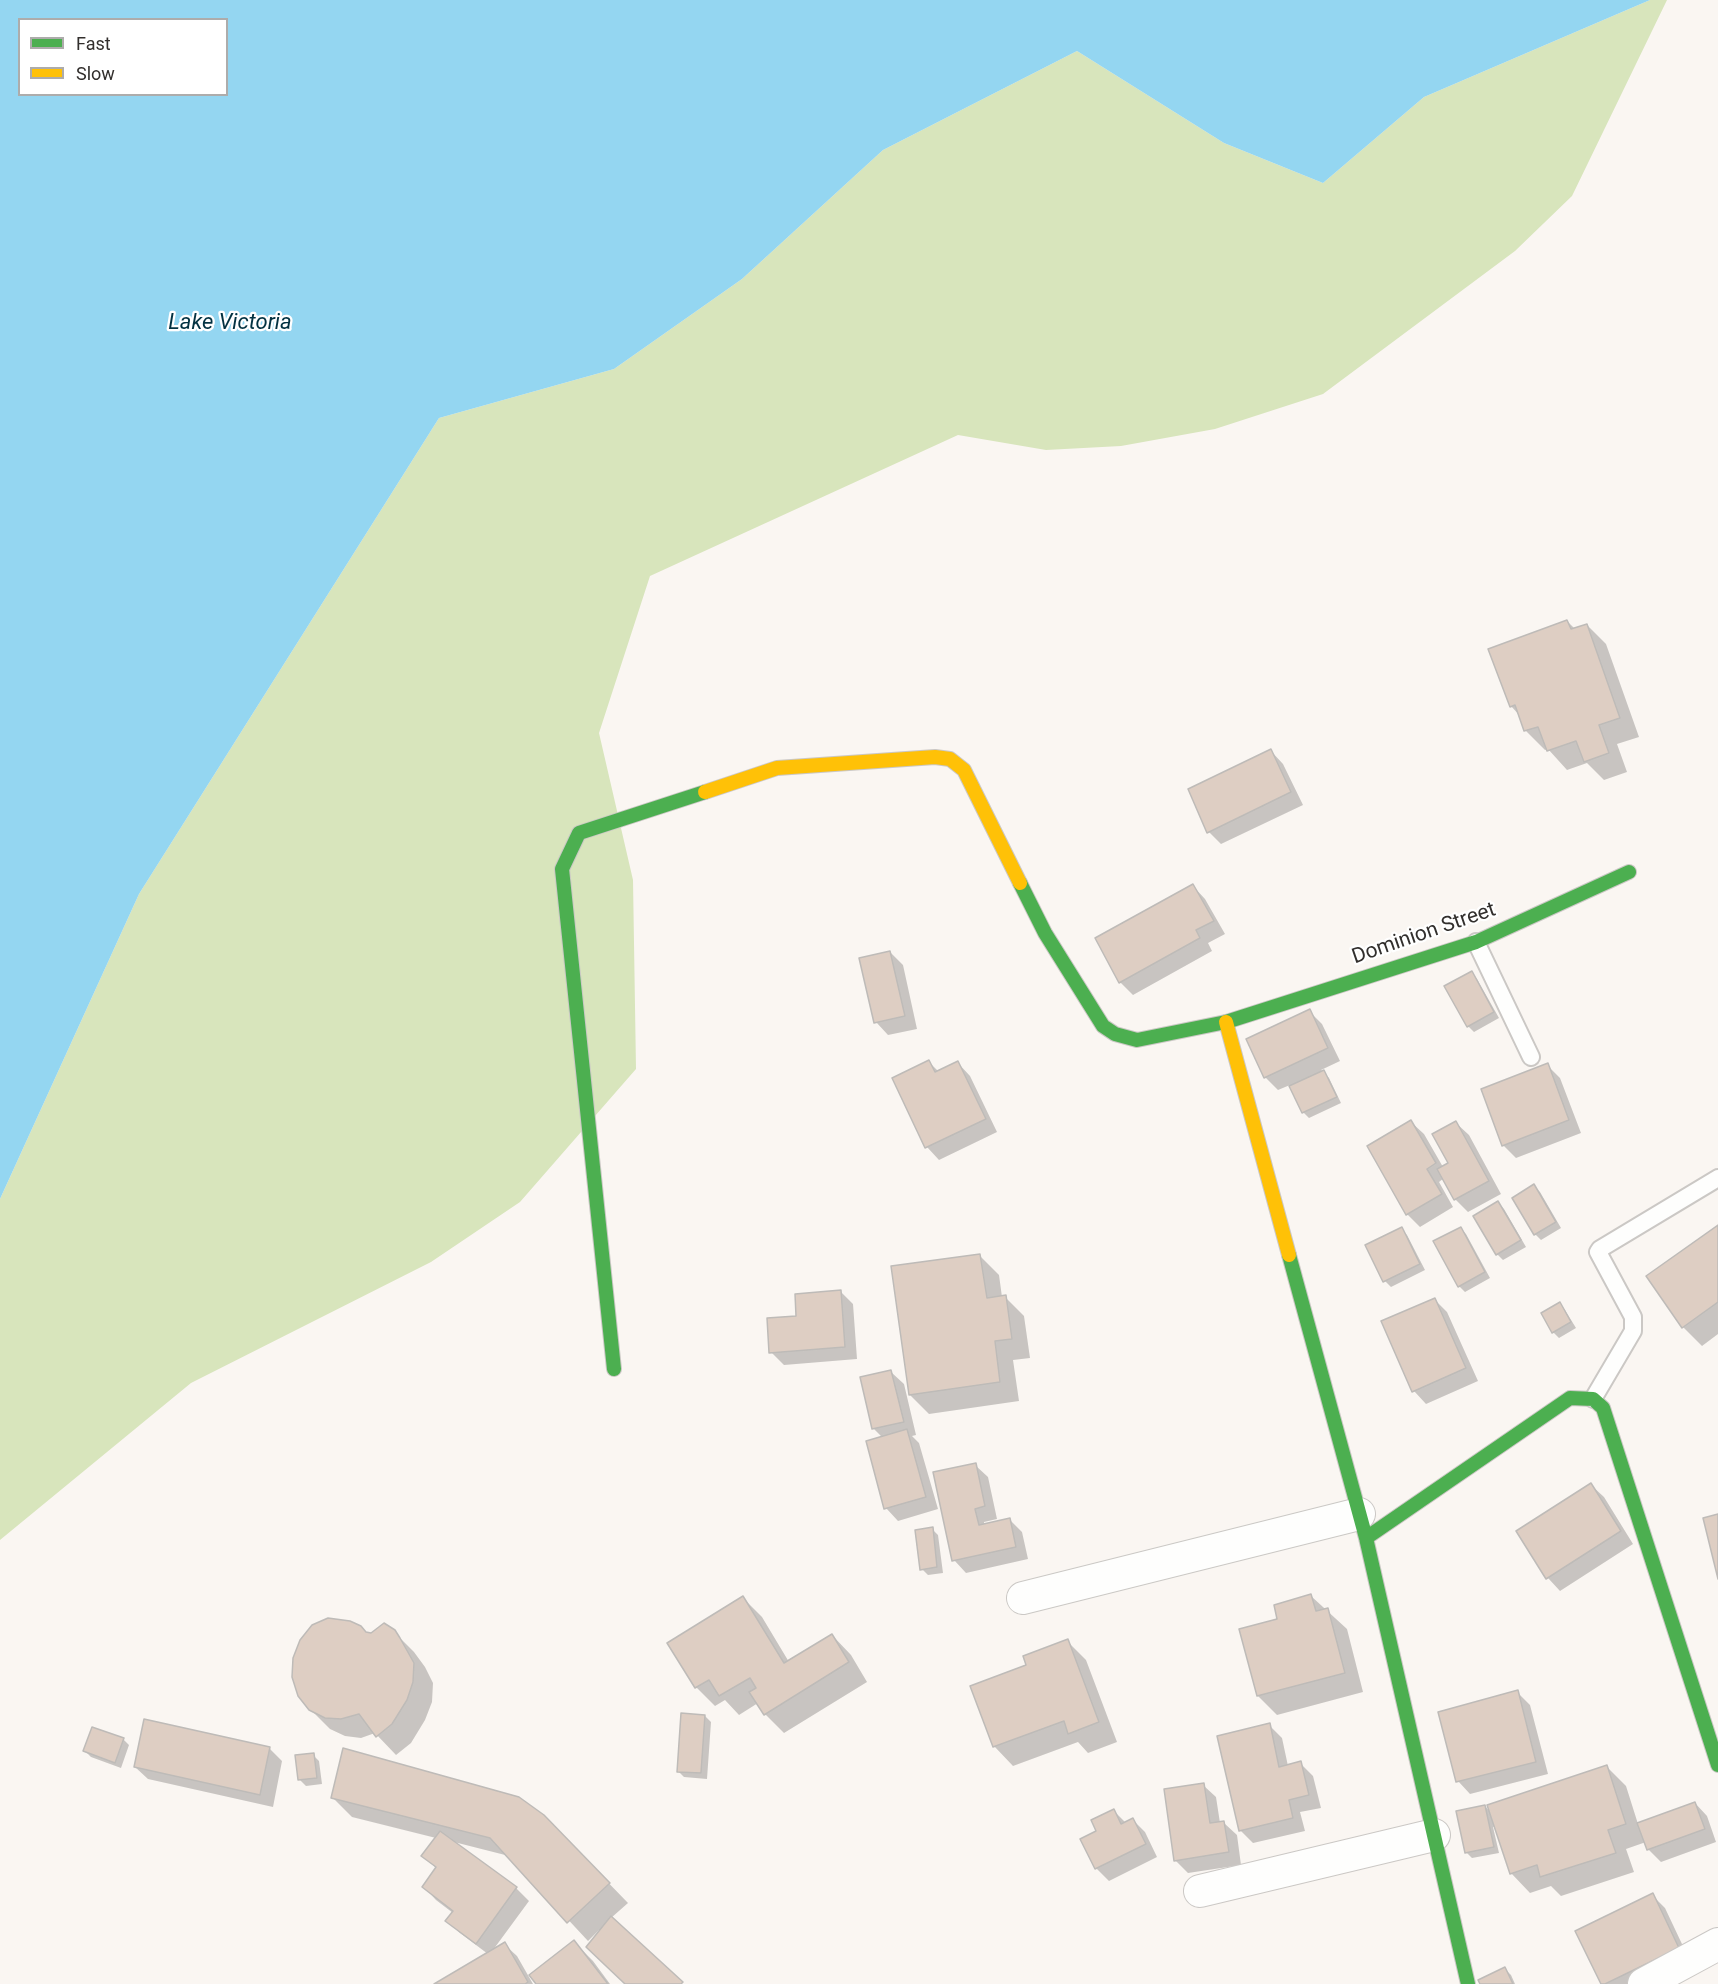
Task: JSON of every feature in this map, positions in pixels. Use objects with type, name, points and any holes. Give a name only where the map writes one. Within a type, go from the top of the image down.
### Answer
[{"type":"street","name":"Dominion Street","points":[[614,1369],[562,869],[579,833],[777,768],[935,756],[950,759],[964,770],[1045,933],[1103,1026],[1115,1034],[1137,1040],[1227,1022],[1476,942],[1629,872]]},
{"type":"street","points":[[1227,1022],[1363,1526],[1468,1984]]},
{"type":"street","points":[[1023,1598],[1363,1526],[1570,1398],[1593,1399],[1602,1407],[1718,1765]]},
{"type":"street","points":[[1200,1891],[1434,1836]]},
{"type":"street","points":[[1644,1984],[1718,1944]]},
{"type":"lane","points":[[1476,942],[1531,1057]]},
{"type":"lane","points":[[1593,1399],[1635,1324],[1634,1317],[1598,1252],[1718,1178]]},
{"type":"green space","points":[[1650,0],[1667,0],[1572,196],[1515,251],[1323,394],[1215,429],[1121,446],[1046,450],[958,435],[650,576],[599,733],[633,880],[636,1069],[520,1202],[431,1262],[191,1383],[0,1540],[0,1199],[139,894],[439,418],[614,369],[742,279],[883,150],[1077,51],[1224,143],[1323,183],[1424,97]]},
{"type":"water","name":"Lake Victoria","points":[[0,0],[1650,0],[1424,97],[1323,183],[1224,143],[1077,51],[883,150],[742,279],[614,369],[439,418],[139,894],[0,1199]]},
{"type":"building","points":[[1567,620],[1571,629],[1587,624],[1620,718],[1599,725],[1609,753],[1584,762],[1576,741],[1547,751],[1538,727],[1524,731],[1515,705],[1510,707],[1488,649]]},
{"type":"building","points":[[1271,749],[1291,792],[1207,833],[1188,789]]},
{"type":"building","points":[[1193,884],[1214,921],[1196,930],[1200,938],[1119,983],[1095,938]]},
{"type":"building","points":[[890,951],[905,1016],[874,1023],[859,958]]},
{"type":"building","points":[[1472,971],[1494,1012],[1467,1027],[1444,986]]},
{"type":"building","points":[[1310,1009],[1328,1048],[1264,1078],[1246,1039]]},
{"type":"building","points":[[929,1060],[935,1072],[958,1061],[986,1119],[925,1148],[892,1078]]},
{"type":"building","points":[[1548,1063],[1569,1120],[1502,1146],[1481,1089]]},
{"type":"building","points":[[1324,1070],[1337,1097],[1302,1113],[1289,1086]]},
{"type":"building","points":[[1411,1120],[1436,1163],[1427,1169],[1442,1194],[1406,1215],[1367,1146]]},
{"type":"building","points":[[1456,1121],[1489,1181],[1454,1200],[1437,1169],[1448,1163],[1432,1134]]},
{"type":"building","points":[[1534,1184],[1556,1222],[1534,1235],[1512,1198]]},
{"type":"building","points":[[1498,1201],[1521,1240],[1496,1255],[1473,1216]]},
{"type":"building","points":[[1718,1225],[1718,1302],[1682,1328],[1646,1276]]},
{"type":"building","points":[[1402,1227],[1420,1264],[1383,1282],[1365,1245]]},
{"type":"building","points":[[1461,1227],[1485,1272],[1458,1287],[1433,1241]]},
{"type":"building","points":[[980,1254],[987,1298],[1006,1295],[1012,1339],[995,1341],[1000,1382],[909,1395],[891,1266]]},
{"type":"building","points":[[841,1290],[845,1347],[769,1353],[767,1318],[796,1316],[795,1294]]},
{"type":"building","points":[[1435,1298],[1466,1368],[1412,1392],[1381,1321]]},
{"type":"building","points":[[1560,1302],[1571,1322],[1552,1333],[1541,1313]]},
{"type":"building","points":[[891,1370],[904,1422],[872,1429],[860,1377]]},
{"type":"building","points":[[907,1429],[926,1497],[884,1509],[866,1441]]},
{"type":"building","points":[[976,1463],[985,1506],[975,1509],[979,1525],[1010,1518],[1016,1547],[952,1561],[933,1472]]},
{"type":"building","points":[[1591,1483],[1621,1531],[1546,1579],[1516,1531]]},
{"type":"building","points":[[1718,1514],[1718,1579],[1703,1518]]},
{"type":"building","points":[[933,1527],[937,1567],[920,1570],[915,1530]]},
{"type":"building","points":[[1311,1594],[1316,1611],[1328,1608],[1345,1673],[1257,1696],[1239,1629],[1277,1619],[1274,1605]]},
{"type":"building","points":[[743,1596],[784,1663],[832,1634],[849,1662],[764,1715],[749,1692],[756,1688],[750,1678],[719,1696],[709,1680],[695,1688],[667,1643]]},
{"type":"building","points":[[328,1618],[350,1621],[371,1633],[384,1623],[395,1630],[414,1663],[413,1682],[407,1700],[392,1724],[376,1737],[359,1714],[341,1719],[325,1718],[309,1710],[298,1696],[292,1677],[293,1658],[300,1640],[312,1625]]},
{"type":"building","points":[[1068,1639],[1099,1722],[1068,1734],[1064,1721],[993,1747],[970,1686],[1026,1665],[1023,1656]]},
{"type":"building","points":[[1518,1690],[1536,1762],[1456,1782],[1438,1712]]},
{"type":"building","points":[[681,1713],[705,1715],[701,1773],[677,1772]]},
{"type":"building","points":[[144,1719],[270,1747],[260,1795],[134,1767]]},
{"type":"building","points":[[1270,1723],[1279,1767],[1301,1761],[1309,1795],[1289,1800],[1293,1818],[1239,1831],[1217,1736]]},
{"type":"building","points":[[92,1727],[124,1738],[115,1763],[83,1751]]},
{"type":"building","points":[[343,1748],[519,1797],[544,1815],[610,1883],[567,1923],[490,1838],[331,1798]]},
{"type":"building","points":[[314,1753],[317,1778],[298,1780],[295,1755]]},
{"type":"building","points":[[1607,1765],[1626,1824],[1608,1830],[1616,1853],[1540,1877],[1537,1865],[1510,1874],[1487,1805]]},
{"type":"building","points":[[1204,1783],[1210,1823],[1224,1821],[1229,1852],[1174,1861],[1164,1789]]},
{"type":"building","points":[[1695,1802],[1705,1829],[1647,1850],[1637,1823]]},
{"type":"building","points":[[1485,1805],[1494,1847],[1465,1853],[1456,1811]]},
{"type":"building","points":[[1114,1809],[1121,1824],[1133,1818],[1146,1844],[1095,1869],[1080,1839],[1096,1831],[1091,1820]]},
{"type":"building","points":[[440,1831],[517,1887],[476,1944],[445,1921],[453,1911],[422,1887],[436,1867],[421,1856]]},
{"type":"building","points":[[1653,1893],[1679,1948],[1601,1984],[1575,1931]]},
{"type":"building","points":[[611,1916],[683,1982],[681,1984],[625,1984],[586,1947]]},
{"type":"building","points":[[574,1940],[608,1984],[536,1984],[529,1975]]},
{"type":"building","points":[[505,1942],[528,1982],[525,1984],[434,1984]]},
{"type":"building","points":[[1505,1967],[1513,1984],[1480,1984],[1478,1980]]},
{"type":"traffic: fast","points":[[614,1369],[562,869],[579,833],[705,792]]},
{"type":"traffic: fast","points":[[1020,883],[1045,933],[1103,1026],[1115,1034],[1137,1040],[1226,1022],[1476,942],[1629,872]]},
{"type":"traffic: fast","points":[[1289,1255],[1366,1538],[1468,1984]]},
{"type":"traffic: fast","points":[[1366,1538],[1570,1398],[1593,1399],[1603,1408],[1718,1765]]},
{"type":"traffic: slow","points":[[705,792],[777,768],[935,757],[950,759],[964,770],[1020,883]]},
{"type":"traffic: slow","points":[[1226,1022],[1289,1255]]}]
